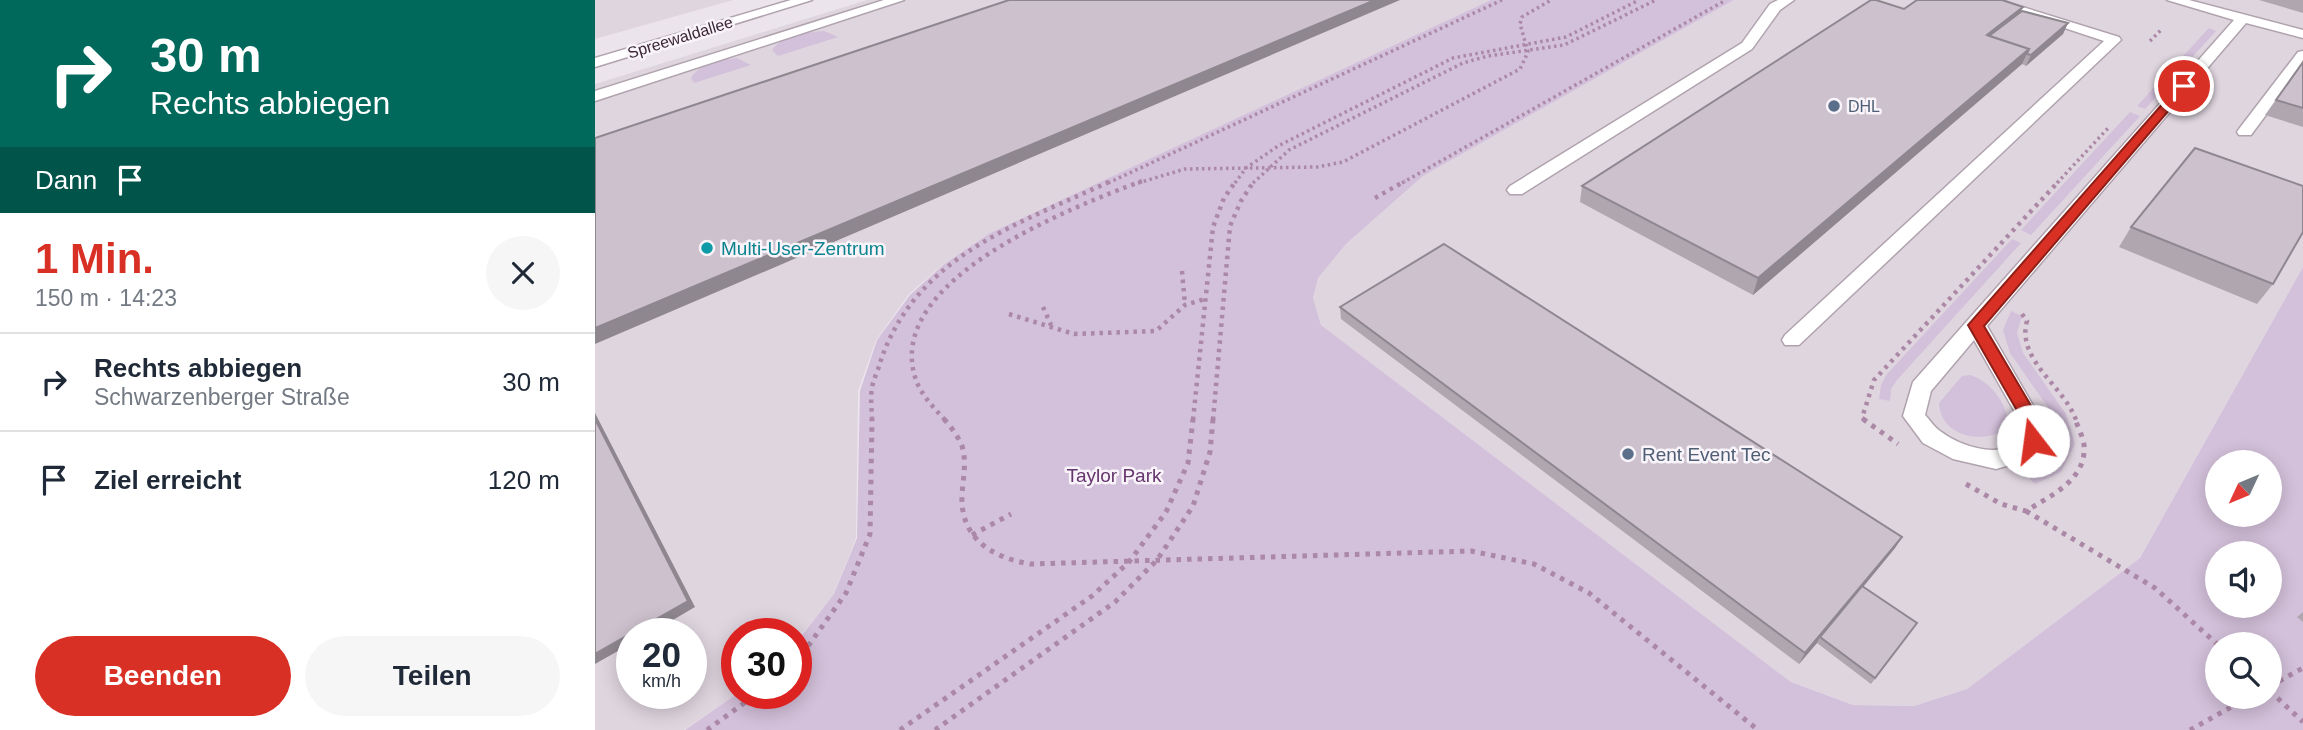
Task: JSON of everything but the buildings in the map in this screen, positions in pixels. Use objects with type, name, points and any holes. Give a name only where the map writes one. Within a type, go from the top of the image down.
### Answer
[{"type":"street","name":"Spreewaldallee","points":[[595,63],[805,0]]},
{"type":"street","points":[[595,96],[897,0]]},
{"type":"street","points":[[1516,190],[1747,46],[1775,7],[1787,0]]},
{"type":"street","points":[[1792,340],[2114,40],[1987,0]]},
{"type":"street","points":[[2174,0],[2303,34]]},
{"type":"street","points":[[1976,325],[2031,421],[2033,441],[2022,453],[1996,460],[1961,453],[1931,437],[1914,416],[1921,388],[2243,18]]},
{"type":"street","points":[[2245,132],[2303,55]]},
{"type":"path","points":[[812,643],[846,593],[870,534],[872,388],[888,338],[903,311],[930,281],[960,257],[995,235],[1502,0]]},
{"type":"path","points":[[1551,0],[1522,17],[1520,24],[1528,51],[1520,69],[1355,158],[1317,167],[1185,169],[1142,180],[1004,244],[971,264],[928,308],[915,337],[912,366],[923,396],[961,443],[964,454],[962,513],[972,536],[995,555],[1021,563],[1471,551],[1534,564],[1589,593],[1758,730]]},
{"type":"path","points":[[900,730],[1092,596],[1129,562],[1166,512],[1188,463],[1213,227],[1224,198],[1246,168],[1278,145],[1453,58],[1574,34],[1639,0]]},
{"type":"path","points":[[935,730],[1115,602],[1157,561],[1193,506],[1210,452],[1230,226],[1240,197],[1265,168],[1289,150],[1463,63],[1488,56],[1564,46],[1656,0]]},
{"type":"path","points":[[1375,198],[1726,0]]},
{"type":"path","points":[[2150,41],[2162,29]]},
{"type":"path","points":[[1182,271],[1185,305]]},
{"type":"path","points":[[1009,314],[1074,334],[1156,331],[1185,305],[1205,299]]},
{"type":"path","points":[[1043,307],[1051,326]]},
{"type":"path","points":[[2026,511],[2155,588],[2205,633]]},
{"type":"path","points":[[972,536],[1011,514]]},
{"type":"path","points":[[2282,681],[2303,668]]},
{"type":"path","points":[[2282,701],[2303,722]]},
{"type":"path","points":[[707,730],[736,709]]},
{"type":"path","points":[[2190,730],[2228,709]]},
{"type":"shaded area","points":[[595,0],[733,0],[595,39]]},
{"type":"shaded area","points":[[867,0],[1491,0],[990,233],[943,264],[909,294],[876,340],[858,391],[856,538],[834,594],[812,622],[812,618],[721,618],[721,705],[684,730],[595,730],[595,84]]},
{"type":"shaded area","points":[[1734,0],[2303,0],[2303,267],[2140,558],[1967,689],[1914,706],[1853,705],[1791,682],[1321,325],[1313,298],[1318,278],[1346,244],[1423,176]]},
{"type":"green space","name":"Taylor Park","points":[[1491,0],[1734,0],[1423,176],[1346,244],[1318,278],[1313,298],[1321,325],[1791,682],[1853,705],[1914,706],[1967,689],[2140,558],[2303,267],[2303,730],[685,730],[721,705],[721,709],[812,709],[812,622],[834,594],[857,538],[860,391],[877,340],[910,295],[944,264],[990,233]]},
{"type":"green space","points":[[2209,28],[2216,31],[2145,109],[2137,106]]},
{"type":"green space","points":[[824,31],[838,37],[778,56],[772,50],[788,38]]},
{"type":"green space","points":[[737,58],[751,65],[694,83],[691,78],[705,66]]},
{"type":"green space","points":[[2130,112],[2140,116],[2031,235],[2021,230]]},
{"type":"green space","points":[[2012,239],[2021,243],[1897,380],[1891,389],[1890,401],[1879,399],[1881,385],[1887,374]]},
{"type":"green space","points":[[2011,311],[2022,316],[2017,333],[2023,353],[2066,414],[2075,444],[2061,472],[2035,484],[2024,473],[2047,461],[2060,440],[2054,416],[2010,353],[2003,330]]},
{"type":"green space","points":[[1970,375],[1985,383],[1997,395],[2002,402],[2009,426],[1989,436],[1977,437],[1956,431],[1947,424],[1941,415],[1939,403],[1962,376]]},
{"type":"place","name":"DHL","points":[[1834,106]]},
{"type":"place","name":"Multi-User-Zentrum","points":[[707,248]]},
{"type":"place","name":"Rent Event Tec","points":[[1628,454]]},
{"type":"route","points":[[2033,441],[2031,421],[1976,325],[2184,86]]}]
